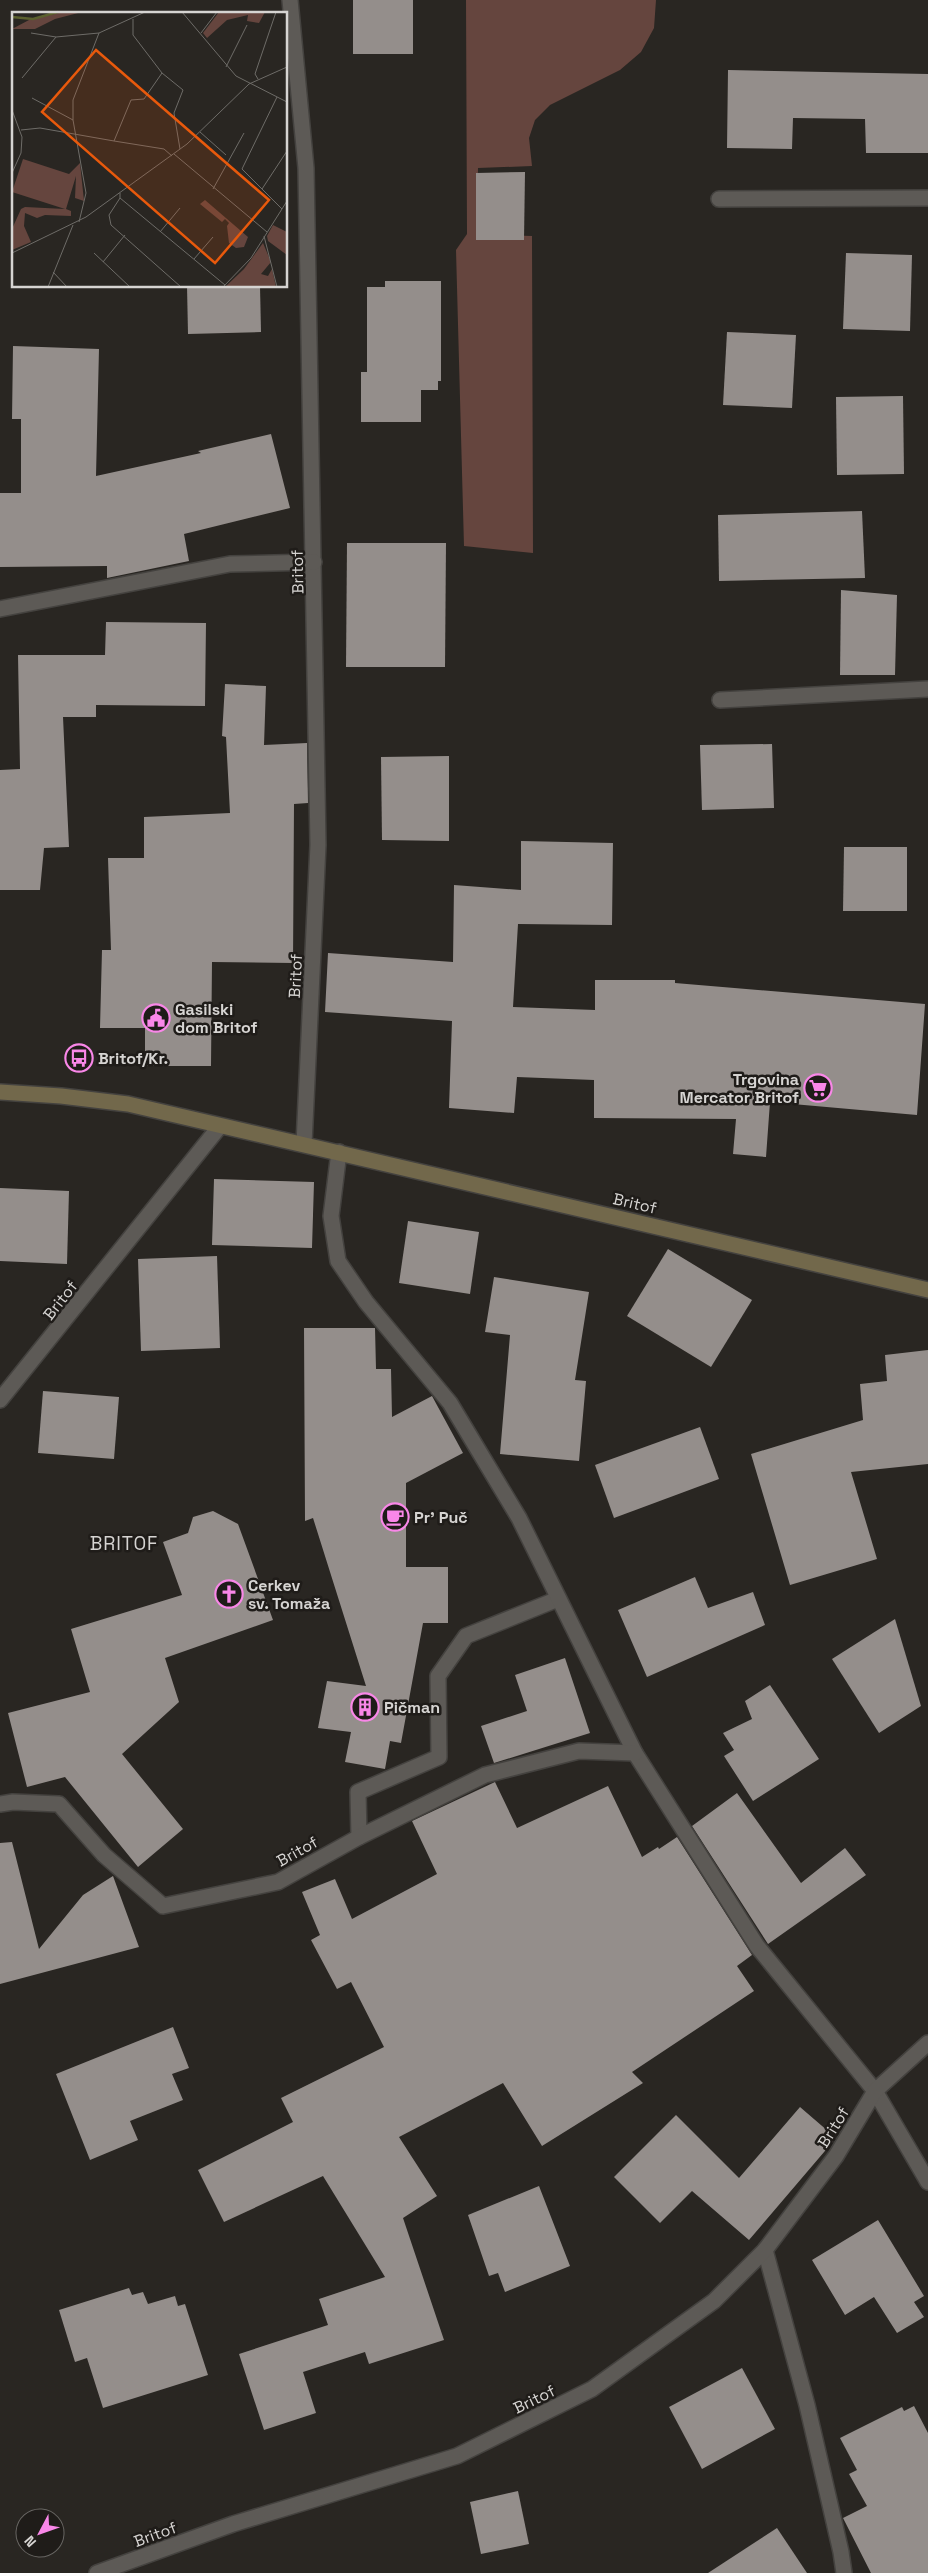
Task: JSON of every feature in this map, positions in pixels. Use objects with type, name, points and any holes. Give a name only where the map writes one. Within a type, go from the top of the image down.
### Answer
[{"type":"street","name":"Britof","points":[[290,0],[306,168],[318,846],[304,1144]]},
{"type":"street","points":[[719,199],[928,198]]},
{"type":"street","points":[[0,609],[230,564],[314,562]]},
{"type":"street","points":[[720,700],[928,689]]},
{"type":"street","name":"Britof","points":[[0,1092],[61,1096],[128,1104],[928,1290]]},
{"type":"street","name":"Britof","points":[[0,1400],[220,1126]]},
{"type":"street","points":[[339,1152],[331,1216],[338,1261],[366,1302],[450,1402],[519,1518],[635,1753],[757,1946],[875,2091],[928,2182]]},
{"type":"street","points":[[359,1837],[358,1792],[439,1757],[438,1676],[466,1636],[558,1599]]},
{"type":"street","name":"Britof","points":[[0,1804],[13,1802],[59,1804],[104,1855],[163,1906],[278,1882],[359,1837],[484,1775],[579,1751],[635,1753]]},
{"type":"street","name":"Britof","points":[[97,2573],[233,2524],[457,2456],[592,2389],[714,2301],[765,2250],[836,2156],[875,2091],[928,2043]]},
{"type":"street","points":[[765,2250],[807,2405],[842,2552],[844,2573]]},
{"type":"shaded area","points":[[466,0],[656,0],[654,28],[641,52],[620,70],[550,105],[535,120],[529,138],[532,166],[478,168],[477,234],[532,236],[533,553],[464,546],[456,250],[467,234]]},
{"type":"building","points":[[353,0],[413,0],[413,54],[353,54]]},
{"type":"building","points":[[728,70],[928,74],[928,153],[866,153],[865,119],[793,118],[792,149],[727,148]]},
{"type":"building","points":[[525,172],[524,240],[476,240],[476,173]]},
{"type":"building","points":[[846,253],[912,255],[910,331],[843,329]]},
{"type":"building","points":[[385,281],[441,281],[441,381],[438,381],[438,390],[421,390],[421,422],[361,422],[361,372],[367,372],[367,287],[385,287]]},
{"type":"building","points":[[187,288],[260,288],[261,332],[188,334]]},
{"type":"building","points":[[727,332],[796,335],[792,408],[723,405]]},
{"type":"building","points":[[13,346],[99,349],[96,476],[201,453],[198,451],[271,434],[290,508],[184,534],[189,561],[107,578],[107,566],[0,567],[0,493],[21,493],[21,419],[12,419]]},
{"type":"building","points":[[903,396],[904,474],[837,475],[836,397]]},
{"type":"building","points":[[862,511],[865,578],[719,581],[718,515]]},
{"type":"building","points":[[347,543],[446,543],[445,667],[346,667]]},
{"type":"building","points":[[841,590],[897,595],[895,675],[840,675]]},
{"type":"building","points":[[106,622],[206,623],[205,706],[96,705],[96,717],[63,717],[69,847],[44,848],[40,890],[0,890],[0,770],[20,769],[18,655],[105,655]]},
{"type":"building","points":[[225,684],[266,686],[264,745],[307,743],[308,803],[294,804],[293,963],[212,962],[211,1066],[145,1066],[145,1028],[100,1028],[102,950],[111,950],[108,858],[144,858],[144,817],[230,813],[226,737],[222,736]]},
{"type":"building","points":[[772,744],[774,808],[702,810],[700,745]]},
{"type":"building","points":[[449,756],[449,841],[382,840],[381,757]]},
{"type":"building","points":[[521,841],[613,843],[612,925],[518,924],[513,1007],[595,1010],[595,980],[675,980],[675,983],[925,1004],[917,1115],[770,1102],[766,1157],[733,1154],[736,1119],[594,1118],[594,1080],[517,1077],[514,1113],[449,1108],[452,1021],[325,1012],[328,953],[453,962],[454,885],[521,890]]},
{"type":"building","points":[[844,847],[907,847],[907,911],[843,911]]},
{"type":"building","points":[[214,1179],[314,1182],[312,1248],[212,1245]]},
{"type":"building","points":[[0,1188],[69,1191],[67,1264],[0,1261]]},
{"type":"building","points":[[408,1221],[479,1232],[470,1294],[399,1283]]},
{"type":"building","points":[[668,1249],[752,1300],[711,1367],[627,1316]]},
{"type":"building","points":[[217,1256],[220,1348],[141,1351],[138,1259]]},
{"type":"building","points":[[494,1277],[589,1292],[575,1380],[586,1381],[579,1461],[500,1454],[510,1335],[485,1332]]},
{"type":"building","points":[[304,1328],[375,1328],[376,1369],[391,1369],[392,1417],[432,1396],[463,1453],[406,1483],[406,1567],[448,1567],[448,1623],[423,1623],[401,1743],[390,1741],[385,1769],[345,1762],[351,1732],[318,1728],[327,1681],[366,1686],[313,1518],[305,1521]]},
{"type":"building","points":[[928,1350],[928,1464],[851,1472],[877,1559],[790,1585],[751,1454],[863,1420],[860,1384],[887,1381],[885,1355]]},
{"type":"building","points":[[43,1391],[119,1397],[114,1459],[38,1453]]},
{"type":"building","points":[[700,1427],[719,1479],[614,1518],[595,1465]]},
{"type":"building","points":[[213,1511],[238,1524],[273,1620],[165,1658],[179,1702],[122,1754],[183,1829],[138,1867],[65,1777],[27,1787],[8,1713],[90,1692],[71,1629],[182,1595],[163,1542],[188,1533],[193,1517]]},
{"type":"building","points":[[695,1577],[708,1608],[753,1592],[765,1625],[647,1677],[618,1610]]},
{"type":"building","points":[[895,1619],[921,1706],[879,1733],[832,1659]]},
{"type":"building","points":[[565,1658],[590,1733],[494,1763],[481,1726],[527,1711],[515,1675]]},
{"type":"building","points":[[770,1685],[819,1759],[753,1801],[724,1756],[734,1750],[723,1733],[752,1719],[745,1701]]},
{"type":"building","points":[[495,1782],[517,1828],[608,1786],[642,1857],[677,1837],[752,1955],[737,1966],[754,1991],[632,2072],[643,2083],[542,2146],[503,2083],[399,2137],[437,2196],[403,2218],[444,2340],[369,2364],[365,2352],[303,2372],[316,2413],[264,2430],[239,2354],[328,2325],[319,2299],[385,2277],[323,2176],[224,2222],[198,2170],[293,2122],[281,2098],[384,2047],[351,1982],[337,1989],[311,1940],[320,1935],[302,1892],[335,1879],[352,1919],[437,1874],[412,1821]]},
{"type":"building","points":[[737,1793],[801,1883],[845,1848],[866,1875],[768,1944],[692,1826]]},
{"type":"building","points":[[12,1842],[39,1949],[83,1895],[113,1876],[139,1947],[0,1984],[0,1843]]},
{"type":"building","points":[[173,2027],[189,2068],[172,2074],[183,2100],[130,2121],[138,2140],[90,2160],[56,2074]]},
{"type":"building","points":[[800,2107],[836,2138],[749,2240],[692,2191],[660,2223],[614,2177],[676,2115],[739,2178]]},
{"type":"building","points":[[539,2186],[570,2266],[505,2292],[498,2273],[489,2276],[468,2215]]},
{"type":"building","points":[[878,2220],[924,2296],[914,2302],[924,2317],[897,2333],[874,2297],[845,2315],[812,2260]]},
{"type":"building","points":[[129,2288],[132,2295],[143,2292],[148,2304],[175,2296],[178,2306],[185,2304],[208,2375],[103,2408],[87,2358],[75,2362],[59,2310]]},
{"type":"building","points":[[742,2368],[775,2429],[702,2469],[669,2407]]},
{"type":"building","points":[[914,2406],[928,2433],[928,2573],[871,2573],[843,2518],[867,2506],[849,2474],[857,2470],[840,2438],[902,2407],[904,2411]]},
{"type":"building","points":[[518,2491],[529,2544],[481,2554],[470,2502]]},
{"type":"building","points":[[777,2528],[807,2573],[708,2573]]},
{"type":"place","name":"Gasilski dom Britof","points":[[156,1018]]},
{"type":"place","name":"Britof/Kr.","points":[[79,1058]]},
{"type":"place","name":"Trgovina Mercator Britof","points":[[818,1088]]},
{"type":"place","name":"Pr' Puč","points":[[395,1517]]},
{"type":"place","name":"Cerkev sv. Tomaža","points":[[229,1594]]},
{"type":"place","name":"Pičman","points":[[365,1707]]},
{"type":"district","name":"BRITOF","points":[[124,1543]]}]
